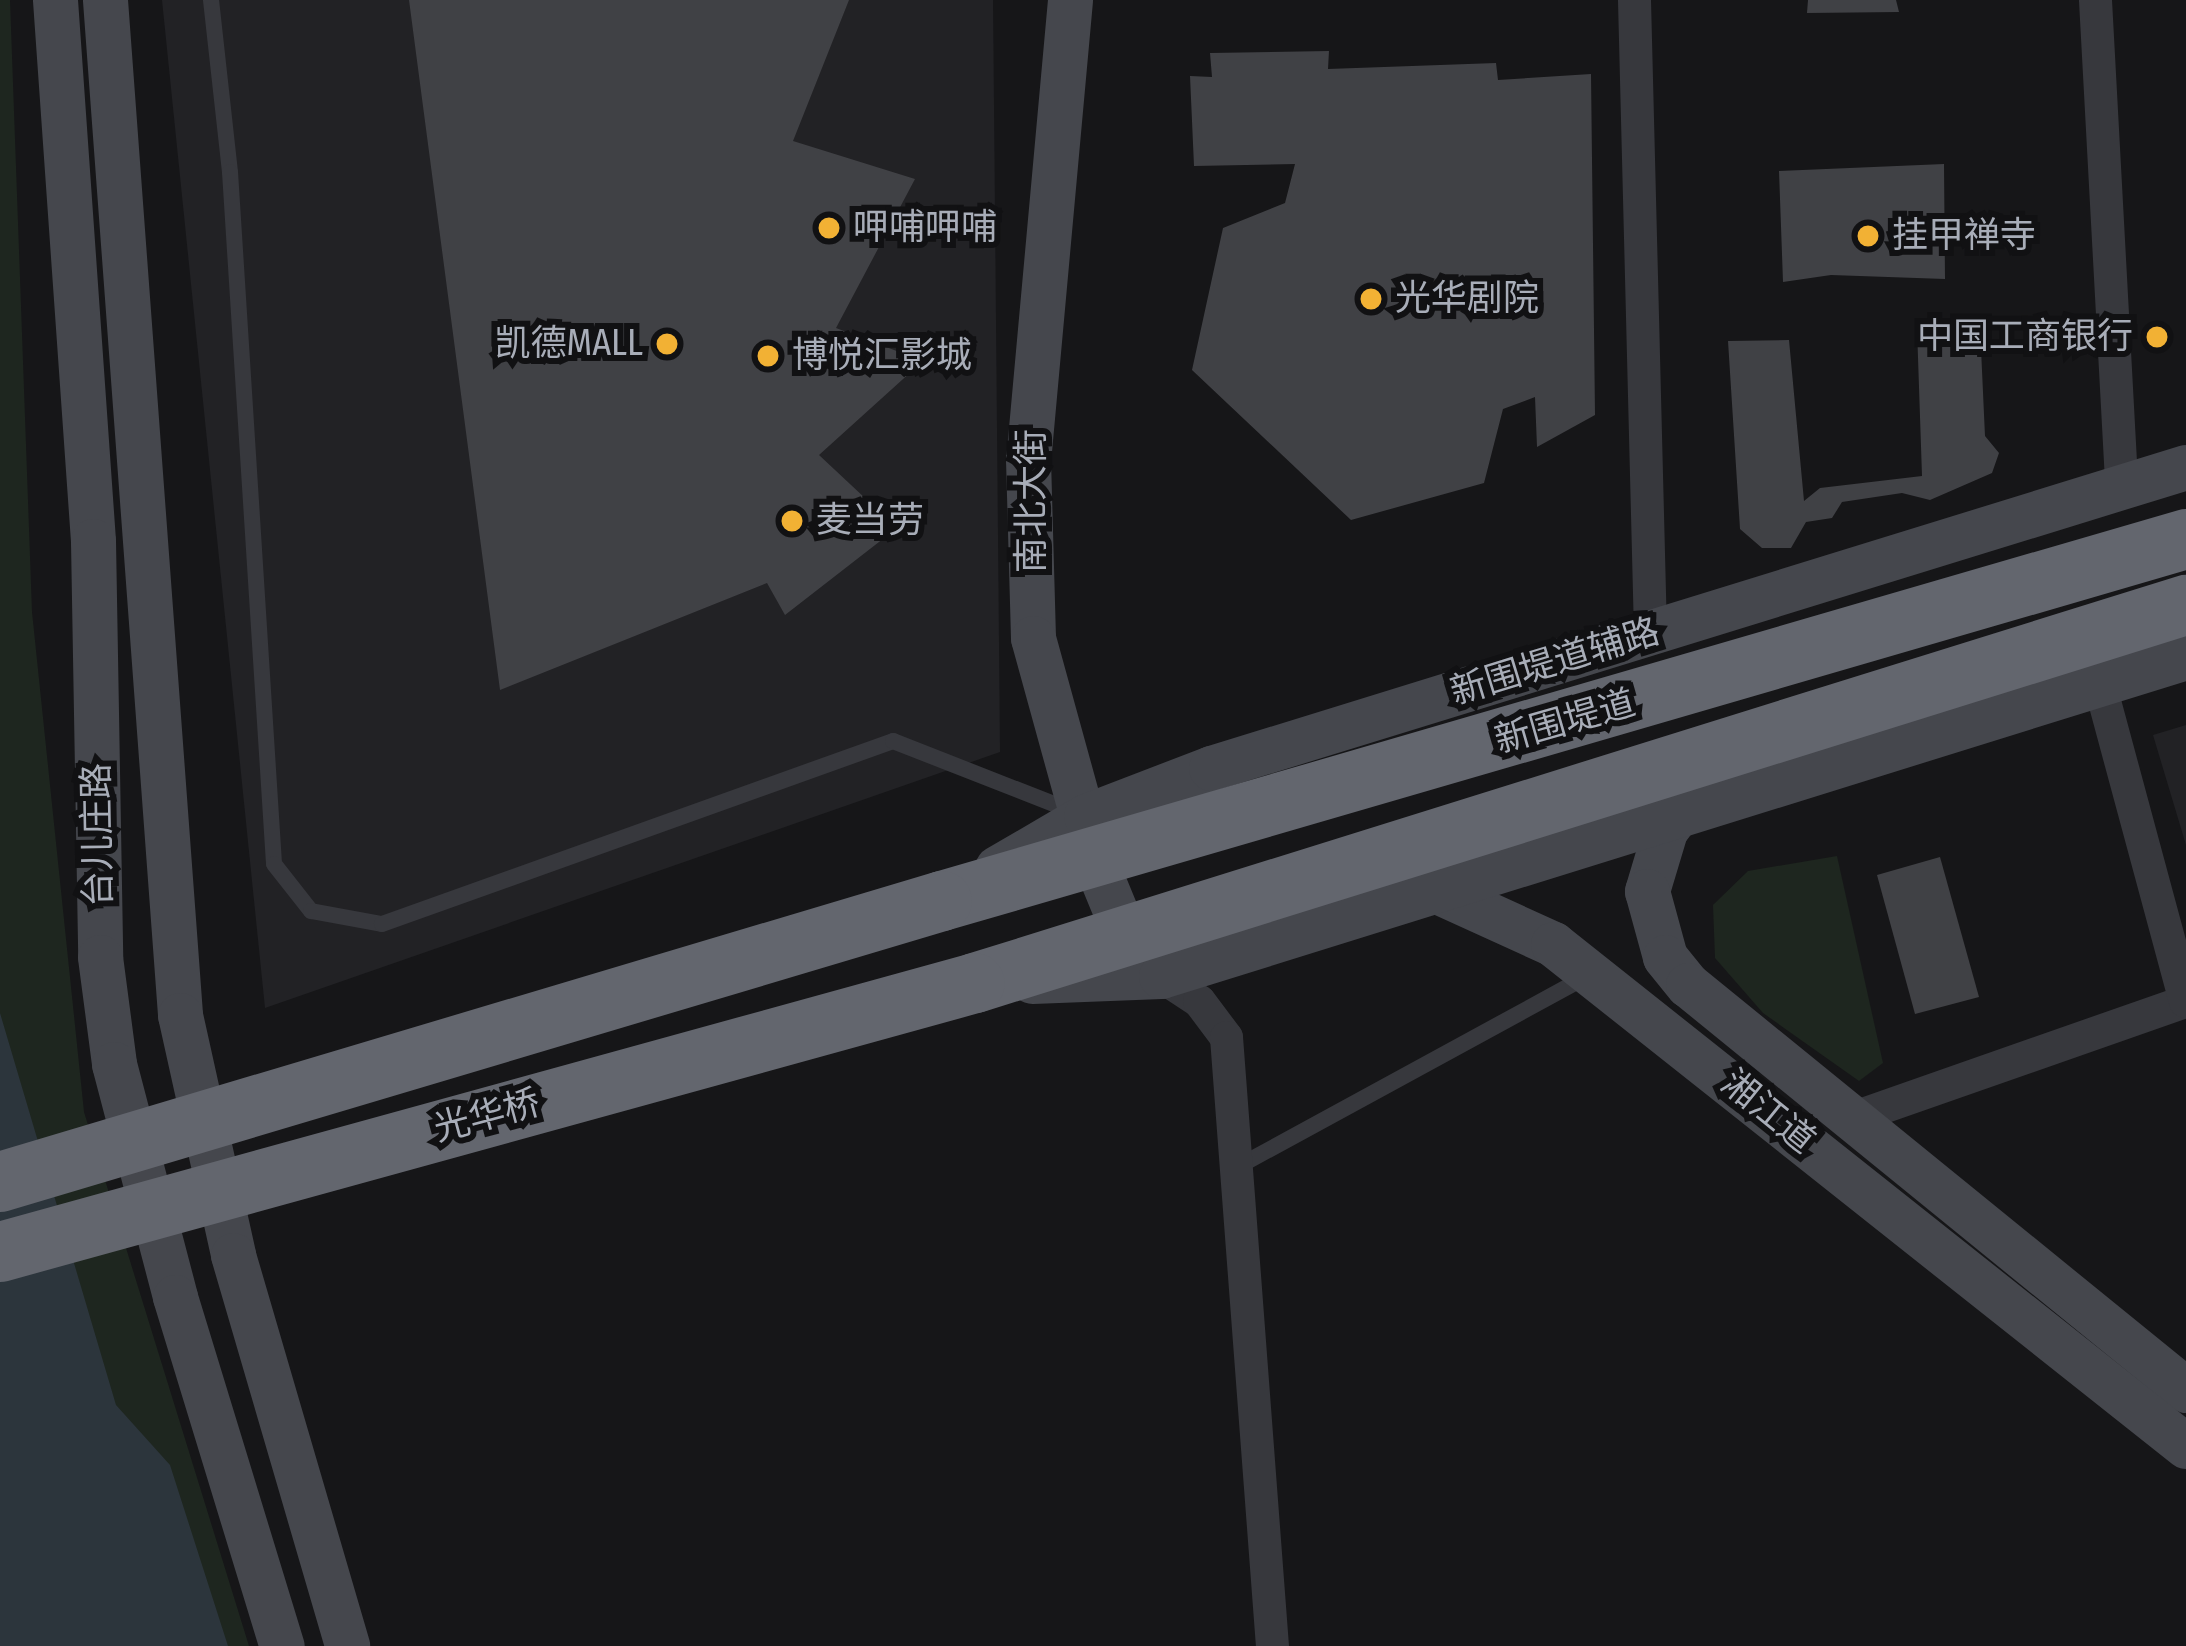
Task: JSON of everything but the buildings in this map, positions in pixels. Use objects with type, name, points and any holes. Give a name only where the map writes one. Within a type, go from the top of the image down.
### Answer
[{"type":"highway","name":"新围堤道","points":[[942,901],[1090,838],[2186,539]]},
{"type":"highway","name":"新围堤道","points":[[976,983],[1142,954],[1304,879],[1750,736],[2186,605]]},
{"type":"highway","name":"光华桥","points":[[0,1182],[942,901]]},
{"type":"highway","name":"光华桥","points":[[0,1252],[976,983]]},
{"type":"street","name":"台儿庄路","points":[[55,0],[93,541],[100,957],[111,1042],[175,1297],[282,1646]]},
{"type":"street","name":"台儿庄路","points":[[105,0],[180,1015],[233,1255],[347,1646]]},
{"type":"street","name":"南北大街","points":[[1070,0],[1028,459],[1033,638],[1090,838],[1142,954]]},
{"type":"street","points":[[1634,0],[1649,633]]},
{"type":"street","points":[[2095,0],[2122,488]]},
{"type":"street","name":"新围堤道辅路","points":[[1090,838],[1211,768],[2186,467]]},
{"type":"street","points":[[1142,954],[1437,890],[2186,656]]},
{"type":"street","points":[[1848,1119],[2186,1001],[2100,685]]},
{"type":"street","name":"湘江道","points":[[1750,736],[1676,813],[1647,891],[1665,957],[1848,1119],[2186,1390]]},
{"type":"street","name":"湘江道","points":[[1304,879],[1387,876],[1437,890],[1513,922],[1591,974],[2186,1446]]},
{"type":"street","points":[[1142,954],[1198,1000],[1226,1037],[1272,1646]]},
{"type":"lane","points":[[212,0],[230,172],[274,864],[311,911],[382,924],[892,741],[1090,838]]},
{"type":"lane","points":[[1239,1166],[1591,974]]},
{"type":"shaded area","points":[[0,0],[10,0],[32,612],[84,1112],[249,1646],[0,1646]]},
{"type":"shaded area","points":[[162,0],[993,0],[1000,752],[265,1008]]},
{"type":"shaded area","points":[[2186,725],[2186,845],[2153,735]]},
{"type":"shaded area","points":[[1837,856],[1883,1063],[1859,1081],[1763,1013],[1715,958],[1713,905],[1748,871]]},
{"type":"shaded area","points":[[0,1013],[116,1405],[170,1465],[228,1646],[0,1646]]},
{"type":"place","name":"呷哺呷哺","points":[[829,228]]},
{"type":"place","name":"挂甲禅寺","points":[[1868,236]]},
{"type":"place","name":"光华剧院","points":[[1371,299]]},
{"type":"place","name":"中国工商银行","points":[[2157,337]]},
{"type":"place","name":"凯德MALL","points":[[667,344]]},
{"type":"place","name":"博悦汇影城","points":[[768,356]]},
{"type":"place","name":"麦当劳","points":[[792,521]]}]
